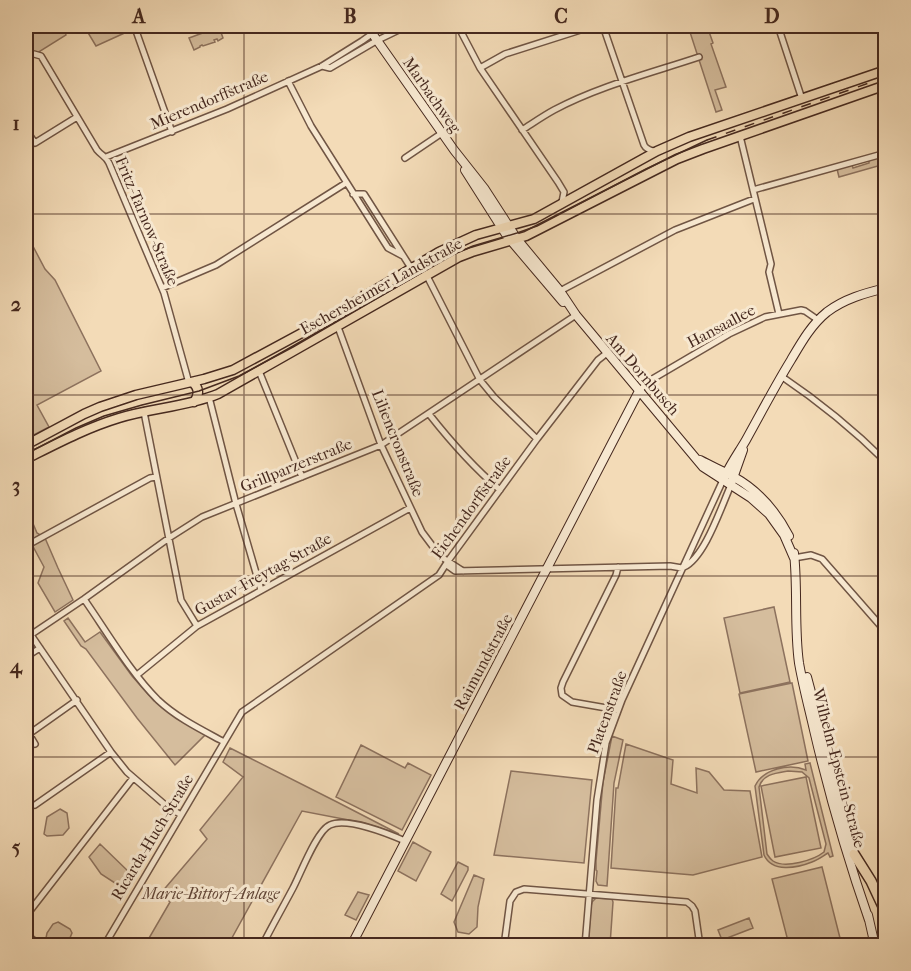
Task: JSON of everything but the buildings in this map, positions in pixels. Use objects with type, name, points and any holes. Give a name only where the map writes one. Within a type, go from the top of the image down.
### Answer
[{"type":"highway","points":[[854,854],[871,881],[885,913]]},
{"type":"main road","name":"Marbachweg","points":[[367,26],[454,150],[484,188],[514,240]]},
{"type":"main road","name":"Eschersheimer Landstraße","points":[[26,445],[100,407],[136,395],[190,383],[233,370],[460,242],[535,218],[657,151],[686,138],[885,70]]},
{"type":"main road","name":"Eschersheimer Landstraße","points":[[26,459],[76,434],[119,418],[194,402],[228,389],[459,257],[539,230],[677,159],[885,85]]},
{"type":"main road","name":"Am Dornbusch","points":[[514,240],[560,291],[574,314]]},
{"type":"main road","name":"Am Dornbusch","points":[[514,240],[557,297],[574,314],[703,467],[732,482],[769,514],[784,536],[794,558]]},
{"type":"main road","points":[[818,320],[847,300],[885,288]]},
{"type":"main road","name":"Platenstraße","points":[[724,477],[781,376],[818,320]]},
{"type":"main road","points":[[190,383],[198,388],[199,392],[194,402]]},
{"type":"main road","name":"Raimundstraße","points":[[351,945],[639,391]]},
{"type":"main road","name":"Platenstraße","points":[[732,482],[746,441]]},
{"type":"main road","name":"Wilhelm-Epstein-Straße","points":[[794,558],[797,643],[801,674],[826,782],[869,920]]},
{"type":"main road","name":"Wilhelm-Epstein-Straße","points":[[797,621],[805,671],[854,854],[875,945]]},
{"type":"street","points":[[375,37],[382,26]]},
{"type":"street","points":[[375,37],[407,26]]},
{"type":"street","points":[[458,26],[480,68],[562,189],[564,196],[562,204]]},
{"type":"street","points":[[480,68],[505,54],[593,26]]},
{"type":"street","points":[[603,26],[644,145],[650,150],[657,151]]},
{"type":"street","points":[[777,26],[802,99]]},
{"type":"street","points":[[135,28],[172,132]]},
{"type":"street","name":"Mierendorffstraße","points":[[106,157],[172,132],[322,66],[330,68],[375,37]]},
{"type":"street","name":"Fritz-Tarnow-Straße","points":[[34,54],[41,56],[97,150],[106,157],[162,288],[190,383]]},
{"type":"street","points":[[522,130],[554,110],[590,94],[699,57]]},
{"type":"street","name":"Eschersheimer Landstraße","points":[[288,81],[310,126],[388,248],[403,256],[411,268]]},
{"type":"street","points":[[26,130],[35,143],[77,117]]},
{"type":"street","points":[[405,158],[442,133]]},
{"type":"street","points":[[740,136],[771,264],[769,272],[779,314]]},
{"type":"street","points":[[753,190],[885,153]]},
{"type":"street","points":[[162,288],[216,265],[346,183]]},
{"type":"street","points":[[560,291],[675,230],[754,199]]},
{"type":"street","points":[[427,276],[480,380],[537,439]]},
{"type":"street","name":"Hansaallee","points":[[639,391],[649,381],[729,334],[765,317],[801,310],[818,320]]},
{"type":"street","name":"Grillparzerstraße","points":[[28,636],[202,517],[381,445],[480,380],[574,314]]},
{"type":"street","name":"Liliencronstraße","points":[[338,327],[381,445],[410,508],[422,532],[440,556],[448,561]]},
{"type":"street","name":"Eichendorffstraße","points":[[224,742],[242,712],[440,575],[537,439],[598,360],[607,353]]},
{"type":"street","points":[[259,371],[302,477]]},
{"type":"street","points":[[781,376],[824,407],[885,462]]},
{"type":"street","points":[[209,397],[261,590]]},
{"type":"street","points":[[144,412],[181,600],[196,626]]},
{"type":"street","points":[[429,414],[452,444],[500,490]]},
{"type":"street","points":[[26,546],[150,478],[156,477]]},
{"type":"street","name":"Platenstraße","points":[[585,945],[598,783],[606,743],[618,710],[724,477]]},
{"type":"street","name":"Platenstraße","points":[[682,568],[688,565],[699,552],[732,482]]},
{"type":"street","name":"Gustav-Freytag-Straße","points":[[137,675],[196,626],[410,508]]},
{"type":"street","points":[[794,558],[811,555],[822,559],[885,632]]},
{"type":"street","points":[[448,561],[463,571]]},
{"type":"street","points":[[448,561],[448,566],[455,572]]},
{"type":"street","points":[[440,575],[463,571],[675,566],[682,568]]},
{"type":"street","points":[[618,567],[616,576],[561,688],[562,694],[572,702],[618,710]]},
{"type":"street","points":[[84,599],[137,675],[159,701],[194,726],[224,742]]},
{"type":"street","points":[[28,636],[40,648],[111,752],[133,778],[181,815]]},
{"type":"street","points":[[26,657],[40,648]]},
{"type":"street","points":[[35,744],[27,732],[77,700]]},
{"type":"street","name":"Ricarda-Huch-Straße","points":[[104,945],[224,742]]},
{"type":"street","points":[[34,805],[111,752]]},
{"type":"street","points":[[26,916],[133,778]]},
{"type":"street","points":[[262,945],[313,847],[327,825],[339,822],[359,825],[405,841]]},
{"type":"street","points":[[504,945],[510,901],[516,892],[524,889],[687,902],[695,911],[700,945]]},
{"type":"street","points":[[26,934],[41,945]]},
{"type":"green space","points":[[26,26],[71,26],[64,30],[66,35],[26,60]]},
{"type":"green space","points":[[84,26],[140,26],[96,46]]},
{"type":"green space","points":[[688,26],[707,26],[726,87],[715,90],[722,110],[716,112]]},
{"type":"green space","points":[[219,27],[223,38],[194,50],[189,38]]},
{"type":"green space","points":[[885,155],[885,164],[839,177],[837,169],[852,165],[853,168]]},
{"type":"green space","points":[[26,233],[45,269],[55,280],[101,371],[37,405],[49,427],[26,439]]},
{"type":"green space","points":[[26,507],[37,533],[45,538],[73,600],[55,612],[38,583],[44,567],[30,541],[26,543]]},
{"type":"green space","points":[[774,607],[790,682],[740,693],[724,618]]},
{"type":"green space","points":[[68,618],[85,642],[100,632],[132,676],[154,701],[205,735],[175,765],[86,649],[81,646],[64,621]]},
{"type":"green space","points":[[792,683],[808,761],[756,772],[739,694]]},
{"type":"green space","points":[[612,736],[623,740],[614,783],[607,886],[598,885],[596,881],[596,861],[603,782]]},
{"type":"green space","points":[[626,744],[673,760],[671,784],[697,793],[696,768],[709,772],[724,790],[750,791],[762,857],[693,875],[611,868],[616,788],[618,788]]},
{"type":"green space","points":[[361,745],[405,768],[408,763],[431,775],[402,830],[336,797]]},
{"type":"green space","name":"Marie-Bittorf-Anlage","points":[[230,748],[399,834],[364,823],[302,811],[228,945],[145,945],[170,902],[161,893],[207,839],[200,830],[243,777],[223,762]]},
{"type":"green space","points":[[810,763],[833,856],[830,857],[828,853],[806,864],[779,867],[768,861],[764,855],[755,786],[764,775],[770,772],[792,767],[806,770],[805,764]],"holes":[[[788,771],[802,772],[809,778],[826,844],[824,852],[814,858],[792,864],[778,863],[767,854],[759,787],[770,775]]]},
{"type":"green space","points":[[511,771],[592,780],[584,863],[494,855]]},
{"type":"green space","points":[[806,777],[821,848],[775,857],[761,786]]},
{"type":"green space","points":[[60,809],[67,813],[69,828],[63,835],[47,836],[44,834],[47,817]]},
{"type":"green space","points":[[413,842],[431,852],[416,881],[398,871]]},
{"type":"green space","points":[[100,844],[130,873],[121,887],[101,874],[89,857]]},
{"type":"green space","points":[[458,862],[468,867],[468,870],[452,901],[441,894]]},
{"type":"green space","points":[[822,867],[840,938],[812,945],[789,945],[772,879]]},
{"type":"green space","points":[[474,875],[484,879],[478,907],[477,927],[469,934],[458,932],[454,922]]},
{"type":"green space","points":[[358,892],[369,895],[356,920],[345,915]]},
{"type":"green space","points":[[596,898],[612,899],[613,902],[610,945],[588,946],[591,906]]},
{"type":"green space","points":[[749,918],[753,928],[722,940],[718,930]]},
{"type":"green space","points":[[58,922],[70,929],[72,933],[67,945],[52,945],[46,938],[53,924]]},
{"type":"tram line","points":[[26,454],[104,416],[199,391],[239,376],[450,256],[473,246],[537,226],[707,140]]},
{"type":"railway","points":[[707,140],[869,83]]}]
